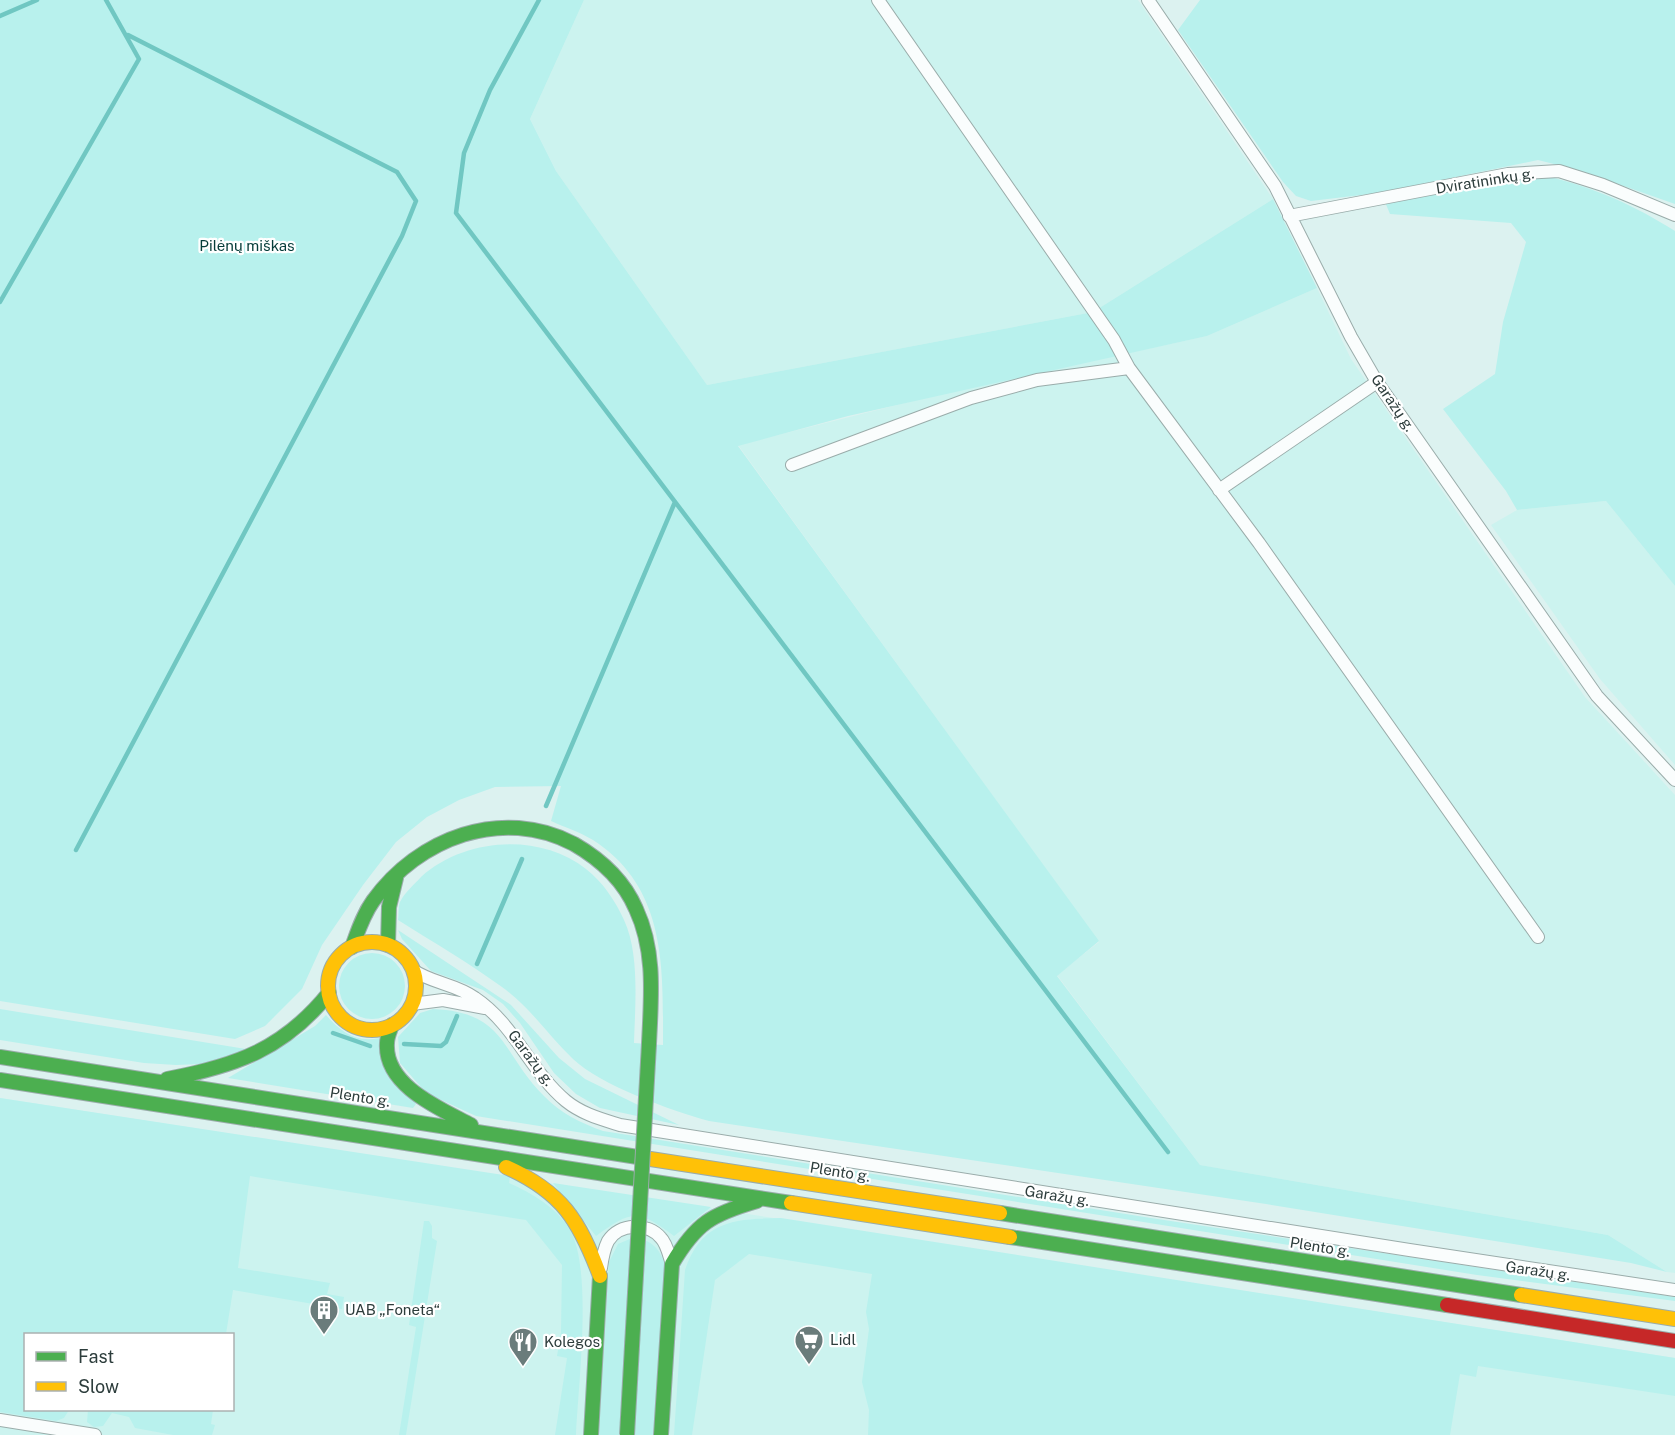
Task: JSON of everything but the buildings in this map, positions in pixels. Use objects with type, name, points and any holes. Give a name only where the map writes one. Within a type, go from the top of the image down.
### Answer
[{"type":"main road","points":[[352,947],[376,942],[388,945],[398,951],[412,970],[416,981],[412,1004],[400,1020],[392,1025],[365,1029],[352,1025],[341,1017],[333,1006],[329,993],[333,966],[352,947],[365,914],[378,894],[427,851],[445,840],[466,832],[518,827],[543,831],[569,841],[590,853],[609,869],[624,887],[645,930],[650,953],[652,986],[627,1435]]},
{"type":"main road","points":[[388,945],[389,907],[396,877]]},
{"type":"main road","points":[[148,1082],[204,1073],[248,1060],[304,1022],[329,993]]},
{"type":"main road","points":[[392,1025],[388,1033],[387,1053],[394,1070],[405,1084],[421,1098],[485,1133]]},
{"type":"main road","name":"Plento g.","points":[[0,1057],[148,1082],[1675,1319]]},
{"type":"main road","points":[[0,1080],[1675,1341]]},
{"type":"main road","points":[[475,1154],[524,1174],[563,1202],[583,1230],[600,1276],[591,1435]]},
{"type":"main road","points":[[662,1435],[672,1264],[687,1236],[699,1222],[715,1214],[761,1199]]},
{"type":"street","points":[[878,0],[1114,340],[1129,368],[1219,490],[1538,937]]},
{"type":"street","name":"Garažų g.","points":[[1148,0],[1275,186],[1351,337],[1377,382],[1597,696],[1675,780]]},
{"type":"street","name":"Dviratininkų g.","points":[[1289,216],[1508,174],[1559,171],[1603,185],[1675,215]]},
{"type":"street","points":[[792,465],[971,398],[1036,380],[1129,368]]},
{"type":"street","points":[[1219,490],[1377,382]]},
{"type":"street","name":"Garažų g.","points":[[412,970],[421,976],[460,989],[488,1008],[512,1031],[547,1083],[567,1102],[593,1117],[620,1125],[864,1166],[1538,1271],[1675,1290]]},
{"type":"street","points":[[412,1004],[443,1000],[488,1008]]},
{"type":"street","points":[[600,1276],[607,1243],[614,1233],[627,1227],[643,1227],[657,1233],[663,1240],[672,1264]]},
{"type":"street","points":[[0,1420],[95,1435]]},
{"type":"shaded area","points":[[584,0],[1138,0],[1273,199],[1093,312],[707,385],[556,171],[530,119]]},
{"type":"shaded area","points":[[1317,288],[1351,359],[1585,697],[1675,795],[1675,1273],[1667,1272],[1608,1235],[1200,1165],[1057,975],[1099,942],[738,445],[937,395],[1207,336]]},
{"type":"shaded area","points":[[1606,501],[1675,586],[1675,765],[1600,679],[1491,525],[1517,510]]},
{"type":"shaded area","points":[[0,1098],[1675,1358],[1675,1435],[0,1435]]},
{"type":"green space","name":"Pilėnų miškas","points":[[0,0],[584,0],[530,119],[556,171],[707,385],[1093,312],[1273,199],[1317,288],[1207,336],[848,416],[738,446],[1099,941],[1057,976],[1200,1165],[1608,1235],[1667,1272],[1631,1263],[1266,1204],[709,1121],[637,1096],[585,1069],[564,1050],[530,1012],[502,987],[398,920],[399,906],[404,895],[421,877],[458,854],[502,844],[546,849],[567,857],[586,869],[603,886],[624,920],[634,964],[634,1043],[663,1045],[660,959],[656,932],[648,906],[635,881],[617,859],[593,840],[551,821],[561,786],[495,787],[459,800],[427,817],[396,842],[363,885],[322,945],[302,989],[265,1026],[235,1039],[0,1001]]},
{"type":"green space","points":[[1200,0],[1675,0],[1675,204],[1578,170],[1538,160],[1378,193],[1311,201],[1296,196],[1283,182],[1178,30]]},
{"type":"green space","points":[[1547,176],[1614,198],[1675,231],[1675,586],[1606,501],[1517,510],[1506,491],[1443,409],[1495,374],[1503,322],[1526,242],[1511,223],[1390,214],[1385,202]]},
{"type":"green space","points":[[398,930],[511,1005],[559,1058],[585,1079],[679,1125],[600,1108],[576,1094],[554,1073],[520,1023],[503,1004],[483,990],[431,971],[402,939]]},
{"type":"green space","points":[[365,953],[379,953],[391,958],[400,967],[405,986],[403,999],[396,1010],[379,1019],[365,1019],[353,1014],[344,1005],[339,993],[339,979],[344,967],[353,958]]},
{"type":"green space","points":[[0,1009],[252,1050],[202,1064],[176,1065],[144,1063],[0,1040]]},
{"type":"green space","points":[[433,1009],[457,1012],[476,1018],[489,1027],[550,1102],[571,1117],[603,1131],[1151,1218],[1675,1297],[1675,1301],[1477,1275],[476,1116],[426,1093],[400,1063],[398,1037],[420,1013]]},
{"type":"green space","points":[[326,1015],[350,1035],[363,1039],[379,1038],[416,1104],[413,1108],[228,1078],[315,1026]]},
{"type":"green space","points":[[0,1098],[510,1176],[509,1183],[535,1196],[565,1222],[577,1248],[583,1300],[576,1435],[555,1435],[567,1358],[557,1356],[561,1332],[562,1265],[526,1220],[250,1176],[238,1268],[330,1283],[327,1294],[344,1297],[342,1309],[233,1290],[226,1333],[24,1333],[24,1411],[68,1411],[64,1418],[56,1421],[0,1412]]},
{"type":"green space","points":[[553,1183],[711,1207],[674,1236],[652,1221],[635,1216],[618,1221],[596,1236]]},
{"type":"green space","points":[[781,1218],[1675,1358],[1675,1396],[1478,1366],[1476,1377],[1460,1374],[1450,1435],[868,1435],[869,1410],[862,1382],[869,1329],[866,1312],[872,1274],[749,1254],[715,1280],[692,1435],[674,1435],[685,1270],[692,1253],[711,1232],[722,1226],[749,1220]]},
{"type":"green space","points":[[424,1221],[429,1221],[432,1226],[432,1238],[437,1241],[406,1435],[399,1435],[416,1327],[409,1325]]},
{"type":"green space","points":[[632,1238],[651,1243],[662,1256],[666,1269],[653,1435],[599,1435],[609,1262],[618,1244]]},
{"type":"green space","points":[[88,1411],[213,1411],[211,1424],[215,1425],[212,1435],[173,1435],[135,1428],[129,1417],[112,1413],[103,1426],[94,1427],[87,1422]]},
{"type":"waterway","points":[[0,16],[37,0]]},
{"type":"waterway","points":[[0,302],[139,59],[106,0]]},
{"type":"waterway","points":[[539,0],[490,90],[464,153],[456,213],[1168,1152]]},
{"type":"waterway","points":[[76,850],[402,236],[416,201],[397,172],[128,35]]},
{"type":"waterway","points":[[546,806],[675,502]]},
{"type":"waterway","points":[[477,964],[522,859]]},
{"type":"waterway","points":[[404,1044],[441,1046],[446,1042],[457,1016]]},
{"type":"waterway","points":[[333,1033],[370,1046]]},
{"type":"traffic: fast","points":[[352,947],[373,901],[413,860],[437,845],[463,835],[491,829],[519,828],[547,833],[574,844],[602,864],[625,889],[636,909],[647,942],[651,975],[649,1044]]},
{"type":"traffic: fast","points":[[388,945],[389,907],[396,878]]},
{"type":"traffic: fast","points":[[167,1079],[215,1068],[257,1052],[294,1028],[329,993]]},
{"type":"traffic: fast","points":[[392,1025],[387,1043],[389,1058],[404,1084],[430,1103],[471,1125]]},
{"type":"traffic: fast","points":[[627,1435],[649,1044]]},
{"type":"traffic: fast","points":[[0,1057],[644,1158]]},
{"type":"traffic: fast","points":[[0,1080],[791,1203]]},
{"type":"traffic: fast","points":[[672,1264],[689,1239],[707,1222],[728,1211],[757,1201]]},
{"type":"traffic: fast","points":[[1000,1213],[1521,1295]]},
{"type":"traffic: fast","points":[[1010,1237],[1447,1305]]},
{"type":"traffic: fast","points":[[661,1435],[672,1264]]},
{"type":"traffic: fast","points":[[591,1435],[600,1276]]},
{"type":"traffic: slow","points":[[372,942],[389,946],[403,955],[412,969],[416,986],[412,1003],[403,1017],[389,1026],[372,1030],[355,1026],[341,1017],[332,1003],[328,986],[332,969],[341,955],[355,946],[372,942]]},
{"type":"traffic: slow","points":[[644,1158],[1000,1213]]},
{"type":"traffic: slow","points":[[506,1167],[541,1187],[566,1210],[576,1223],[600,1276]]},
{"type":"traffic: slow","points":[[791,1203],[1010,1237]]},
{"type":"traffic: slow","points":[[1521,1295],[1675,1319]]},
{"type":"traffic: jam","points":[[1447,1305],[1675,1341]]},
{"type":"place","name":"UAB „Foneta“","points":[[324,1336]]},
{"type":"place","name":"Lidl","points":[[809,1366]]},
{"type":"place","name":"Kolegos","points":[[523,1368]]}]
